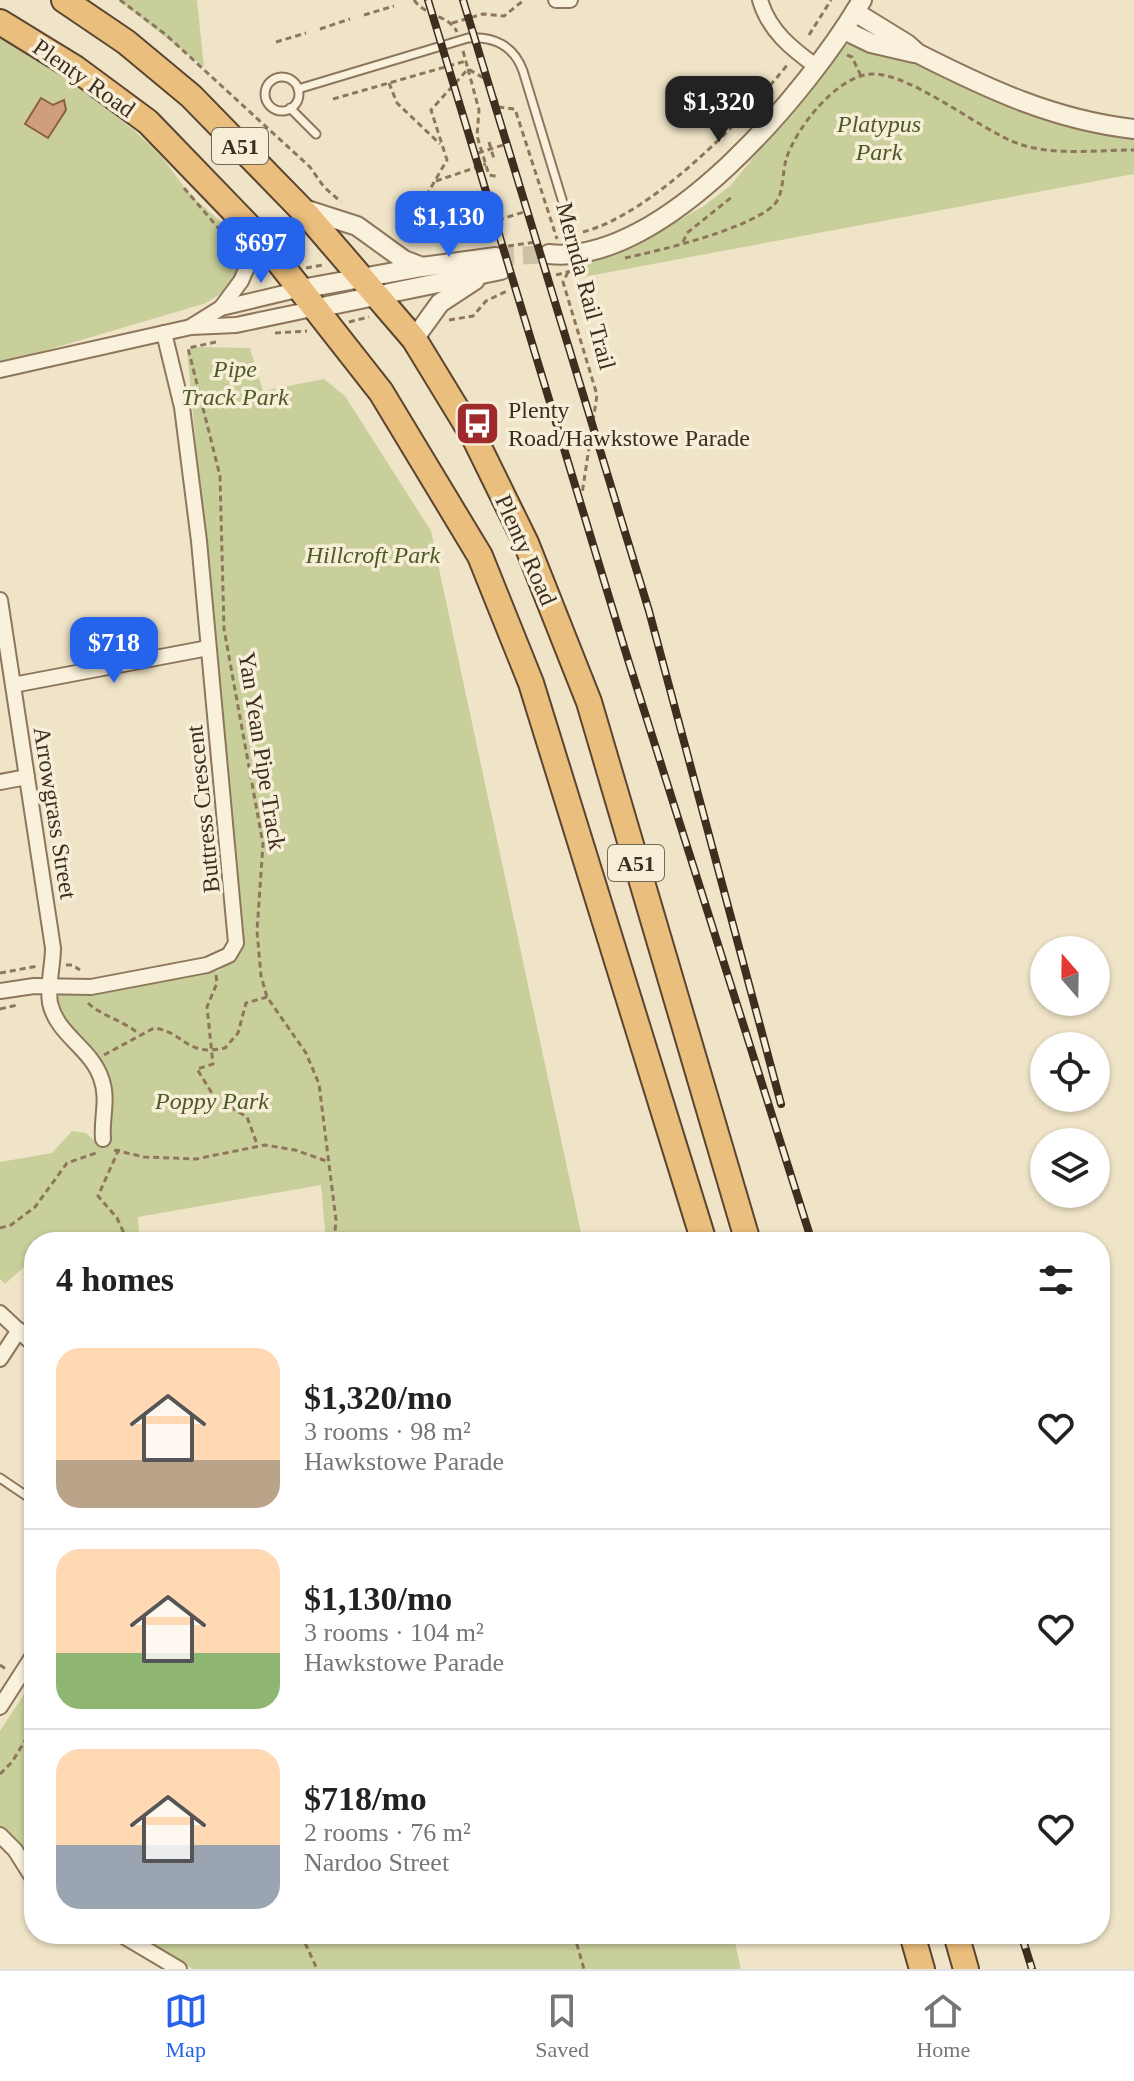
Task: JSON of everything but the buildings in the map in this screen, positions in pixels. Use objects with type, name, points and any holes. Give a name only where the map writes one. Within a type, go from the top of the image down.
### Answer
[{"type":"highway","name":"Plenty Road","points":[[64,0],[126,42],[191,96],[301,208],[414,339],[475,439],[526,543],[589,702],[745,1232]]},
{"type":"highway","name":"Plenty Road","points":[[0,22],[75,68],[148,122],[260,238],[381,392],[480,556],[531,683],[701,1232]]},
{"type":"highway","points":[[915,1944],[922,1969]]},
{"type":"highway","points":[[959,1944],[966,1969]]},
{"type":"street","points":[[556,0],[570,0]]},
{"type":"street","points":[[760,0],[774,30],[817,67]]},
{"type":"street","points":[[560,256],[632,237],[687,199],[763,131],[817,67],[858,6],[917,53]]},
{"type":"street","points":[[844,30],[871,43],[917,53],[1025,105],[1080,121],[1134,129]]},
{"type":"street","points":[[301,208],[345,220],[404,260],[422,267]]},
{"type":"street","points":[[221,308],[246,273],[260,238]]},
{"type":"street","points":[[0,370],[191,327],[236,325],[317,308],[422,267],[497,262]]},
{"type":"street","points":[[191,327],[221,308],[293,281],[371,286],[497,262]]},
{"type":"street","points":[[414,339],[440,303],[497,262]]},
{"type":"street","name":"Buttress Crescent","points":[[164,333],[182,407],[199,541],[237,931],[233,949],[214,964]]},
{"type":"street","name":"Arrowgrass Street","points":[[0,600],[53,948],[49,999],[57,1023],[93,1061]]},
{"type":"street","points":[[13,685],[208,648]]},
{"type":"street","points":[[0,782],[27,777]]},
{"type":"street","points":[[0,991],[50,986],[91,987],[214,964]]},
{"type":"street","points":[[93,1061],[105,1089],[103,1139]]},
{"type":"street","points":[[0,1313],[24,1335]]},
{"type":"street","points":[[0,1359],[19,1330]]},
{"type":"street","points":[[0,1707],[24,1670]]},
{"type":"street","points":[[0,1835],[24,1864]]},
{"type":"street","points":[[137,1944],[179,1969]]},
{"type":"lane","points":[[298,89],[460,40],[479,37],[496,41],[519,60],[573,235],[560,256]]},
{"type":"lane","points":[[282,77],[292,80],[298,89],[299,97],[290,108],[281,110],[267,100],[267,87],[273,80],[282,77]]},
{"type":"lane","points":[[290,108],[316,134]]},
{"type":"lane","points":[[0,1478],[24,1494]]},
{"type":"path","points":[[120,0],[165,34],[310,167],[324,187],[341,202]]},
{"type":"path","points":[[414,0],[423,11],[452,23],[483,14],[504,16],[524,0]]},
{"type":"path","points":[[573,235],[613,220],[680,173],[753,105],[809,35],[831,0]]},
{"type":"path","points":[[364,15],[394,6]]},
{"type":"path","points":[[320,29],[350,19]]},
{"type":"path","points":[[452,23],[460,40],[479,110],[477,136],[480,152],[489,175],[499,177]]},
{"type":"path","points":[[276,42],[306,33]]},
{"type":"path","points":[[809,35],[852,57],[861,76]]},
{"type":"path","points":[[333,99],[466,61]]},
{"type":"path","points":[[387,246],[398,244],[447,160],[431,110],[468,69]]},
{"type":"path","name":"Mernda Rail Trail","points":[[468,69],[489,81],[499,107],[515,109],[560,256],[563,282],[597,395],[582,494]]},
{"type":"path","points":[[613,260],[738,224],[775,203],[786,160],[798,132],[825,101],[861,76],[874,74],[896,79],[1028,147],[1134,150]]},
{"type":"path","points":[[388,83],[397,103],[443,146]]},
{"type":"path","points":[[489,142],[494,159]]},
{"type":"path","points":[[480,152],[503,145]]},
{"type":"path","points":[[436,181],[486,164]]},
{"type":"path","points":[[181,178],[185,192],[238,249],[240,259],[236,269],[246,273]]},
{"type":"path","points":[[683,242],[687,233],[733,196]]},
{"type":"path","points":[[498,220],[524,212]]},
{"type":"path","points":[[497,262],[560,256]]},
{"type":"path","points":[[293,281],[346,258]]},
{"type":"path","points":[[443,320],[473,316],[486,301],[507,291]]},
{"type":"path","points":[[286,315],[296,332]]},
{"type":"path","name":"Yan Yean Pipe Track","points":[[188,348],[220,476],[224,629],[263,844],[257,931],[261,976],[267,997],[314,1068],[323,1100],[335,1232]]},
{"type":"path","points":[[214,964],[217,983],[207,1007],[213,1064],[197,1069],[215,1098],[247,1117],[257,1145]]},
{"type":"path","points":[[0,973],[23,969]]},
{"type":"path","points":[[93,1061],[154,1028],[169,1032],[194,1049],[213,1050],[232,1042],[238,1033],[246,1003],[267,997]]},
{"type":"path","points":[[0,1228],[11,1225],[35,1207],[67,1163],[99,1152],[119,1149],[144,1157],[196,1159],[257,1145],[295,1150],[329,1162]]},
{"type":"path","points":[[119,1149],[98,1196],[117,1218],[123,1232]]},
{"type":"path","points":[[0,1774],[24,1742]]},
{"type":"path","points":[[306,1944],[317,1969]]},
{"type":"path","points":[[577,1944],[584,1969]]},
{"type":"green space","points":[[118,0],[197,0],[204,67]]},
{"type":"green space","points":[[0,28],[77,84],[133,130],[157,152],[194,198],[229,230],[239,245],[242,261],[231,284],[217,296],[203,304],[0,364]]},
{"type":"green space","name":"Platypus Park","points":[[850,43],[907,58],[1030,115],[1082,129],[1134,137],[1134,174],[578,278],[575,263],[631,247],[704,206],[731,185],[841,49]]},
{"type":"green space","points":[[199,347],[250,348],[263,391],[324,379],[345,396],[431,531],[581,1232],[325,1232],[321,1185],[138,1217],[139,1232],[24,1232],[24,1267],[5,1284],[0,1279],[0,1162],[52,1153],[72,1131],[86,1133],[95,1141],[109,1138],[109,1092],[105,1070],[93,1049],[67,1023],[56,1000],[60,995],[97,993],[218,971],[232,962],[243,946],[187,350]]},
{"type":"green space","points":[[24,1694],[24,1853],[0,1827],[0,1731]]},
{"type":"green space","points":[[150,1944],[735,1944],[741,1969],[193,1969]]},
{"type":"tunnel","points":[[496,257],[549,254]]},
{"type":"railway","points":[[428,0],[625,650],[809,1232]]},
{"type":"railway","points":[[463,0],[649,611],[781,1104]]},
{"type":"railway","points":[[1024,1944],[1032,1969]]},
{"type":"place","name":"Plenty Road/Hawkstowe Parade","points":[[477,424]]},
{"type":"park label","name":"Pipe Track Park","points":[[235,383]]},
{"type":"park label","name":"Hillcroft Park","points":[[373,555]]},
{"type":"park label","name":"Poppy Park","points":[[212,1101]]}]
